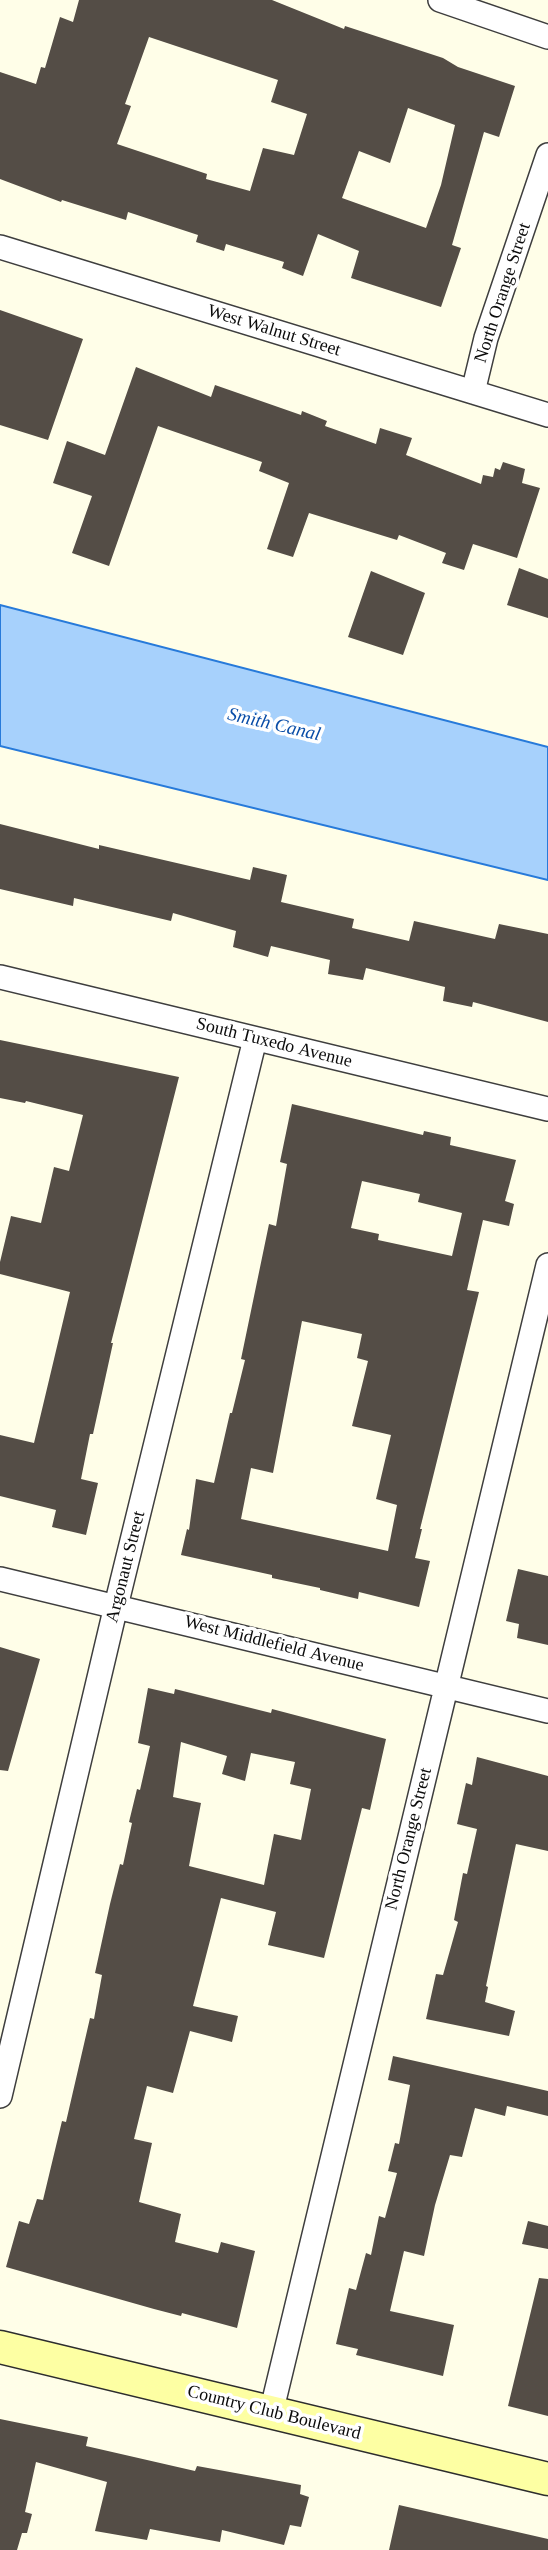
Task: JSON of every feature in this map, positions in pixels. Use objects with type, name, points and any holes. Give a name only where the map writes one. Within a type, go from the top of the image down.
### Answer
[{"type":"street","points":[[440,0],[548,37]]},
{"type":"street","name":"North Orange Street","points":[[473,392],[486,338],[548,155]]},
{"type":"street","name":"West Walnut Street","points":[[0,247],[548,415]]},
{"type":"street","name":"South Tuxedo Avenue","points":[[0,977],[548,1109]]},
{"type":"street","name":"Argonaut Street","points":[[0,2096],[116,1606],[255,1039]]},
{"type":"street","name":"North Orange Street","points":[[271,2413],[548,1265]]},
{"type":"street","name":"West Middlefield Avenue","points":[[0,1578],[548,1711]]},
{"type":"street","name":"Country Club Boulevard","points":[[0,2347],[548,2479]]},
{"type":"water","name":"Smith Canal","points":[[0,605],[548,747],[548,880],[0,746]]},
{"type":"building","points":[[79,0],[272,0],[344,29],[345,26],[443,58],[458,67],[515,86],[499,137],[484,132],[452,245],[461,248],[441,307],[351,278],[359,251],[318,234],[303,276],[282,268],[284,262],[226,244],[224,251],[196,242],[198,235],[128,212],[126,220],[62,200],[61,202],[0,179],[0,72],[36,84],[41,67],[45,68],[60,17],[73,22]],"holes":[[[149,37],[278,80],[271,102],[307,114],[294,155],[263,148],[250,191],[206,179],[207,174],[117,144],[131,106],[125,104]],[[408,108],[455,125],[441,185],[426,228],[342,198],[359,151],[390,163]]]},
{"type":"building","points":[[0,310],[83,339],[48,440],[0,425]]},
{"type":"building","points":[[136,367],[211,397],[215,385],[301,415],[302,411],[327,421],[325,426],[376,444],[380,428],[412,438],[406,455],[481,484],[483,475],[493,477],[495,468],[500,470],[503,462],[525,469],[522,483],[540,488],[517,558],[473,544],[464,570],[442,563],[446,553],[399,535],[397,540],[309,513],[293,557],[267,549],[289,483],[259,471],[262,462],[158,426],[109,566],[72,553],[92,496],[53,483],[67,441],[105,455]]},
{"type":"building","points":[[519,568],[548,579],[548,618],[507,605]]},
{"type":"building","points":[[371,571],[425,593],[403,655],[348,637]]},
{"type":"building","points":[[0,824],[99,849],[99,845],[250,880],[253,867],[287,875],[281,902],[354,919],[352,928],[409,941],[414,921],[495,939],[499,924],[548,934],[548,1022],[473,1002],[472,1007],[443,1001],[445,987],[366,968],[363,980],[328,974],[330,960],[271,946],[268,957],[233,947],[236,931],[173,913],[171,921],[74,898],[73,906],[0,889]]},
{"type":"building","points":[[0,1040],[179,1077],[111,1343],[93,1434],[90,1434],[81,1479],[98,1483],[86,1535],[52,1527],[56,1510],[0,1496],[0,1435],[34,1443],[70,1292],[0,1274],[0,1262],[11,1216],[41,1223],[54,1167],[69,1171],[83,1115],[26,1101],[25,1103],[0,1098]]},
{"type":"building","points":[[292,1104],[423,1135],[424,1131],[451,1137],[450,1145],[516,1160],[505,1201],[514,1204],[509,1226],[483,1220],[467,1290],[479,1292],[420,1529],[415,1558],[430,1561],[419,1607],[359,1592],[358,1599],[272,1578],[272,1575],[181,1555],[187,1529],[189,1530],[196,1479],[214,1483],[232,1413],[245,1360],[241,1359],[269,1224],[276,1226],[287,1164],[280,1162]],"holes":[[[362,1181],[420,1194],[418,1202],[462,1213],[452,1256],[378,1240],[379,1234],[351,1228]],[[302,1321],[362,1334],[357,1358],[368,1361],[352,1426],[391,1435],[376,1499],[397,1505],[388,1551],[241,1519],[251,1468],[273,1473]]]},
{"type":"building","points":[[518,1569],[548,1576],[548,1645],[517,1638],[519,1624],[506,1621]]},
{"type":"building","points":[[0,1647],[40,1659],[8,1771],[0,1770]]},
{"type":"building","points":[[148,1688],[174,1694],[175,1689],[271,1713],[272,1709],[386,1739],[370,1810],[362,1808],[324,1958],[268,1945],[276,1912],[221,1898],[193,2006],[238,2016],[232,2042],[190,2031],[173,2093],[147,2086],[134,2139],[152,2143],[139,2202],[181,2214],[175,2242],[218,2253],[221,2242],[255,2251],[237,2328],[182,2313],[181,2316],[154,2309],[6,2267],[19,2221],[29,2224],[37,2199],[43,2200],[62,2121],[66,2122],[90,2018],[94,2019],[102,1975],[95,1973],[120,1864],[123,1865],[132,1823],[129,1822],[150,1746],[138,1743]],"holes":[[[181,1742],[227,1756],[222,1774],[245,1781],[251,1753],[295,1762],[290,1784],[311,1789],[301,1840],[274,1834],[264,1885],[189,1866],[201,1803],[173,1797]]]},
{"type":"building","points":[[477,1757],[548,1776],[548,1851],[516,1844],[486,1986],[485,2002],[515,2011],[509,2036],[426,2019],[436,1974],[443,1975],[458,1922],[454,1920],[463,1873],[467,1874],[477,1829],[457,1824],[466,1783],[472,1785]]},
{"type":"building","points":[[393,2056],[548,2091],[548,2116],[507,2106],[505,2116],[475,2108],[462,2157],[450,2155],[424,2256],[404,2251],[390,2311],[454,2325],[443,2376],[356,2355],[358,2349],[336,2344],[349,2288],[356,2290],[366,2253],[371,2255],[379,2216],[385,2218],[397,2173],[388,2171],[395,2143],[399,2144],[410,2085],[388,2080]]},
{"type":"building","points":[[528,2221],[548,2226],[548,2249],[522,2244]]},
{"type":"building","points":[[539,2278],[548,2279],[548,2416],[508,2406]]},
{"type":"building","points":[[0,2419],[88,2437],[86,2446],[195,2471],[197,2466],[301,2485],[300,2494],[309,2497],[301,2527],[290,2525],[284,2545],[222,2530],[220,2542],[150,2529],[147,2540],[95,2531],[107,2482],[36,2462],[25,2512],[32,2514],[27,2533],[22,2533],[17,2550],[0,2550]]},
{"type":"building","points":[[399,2505],[548,2539],[548,2550],[389,2550]]}]
